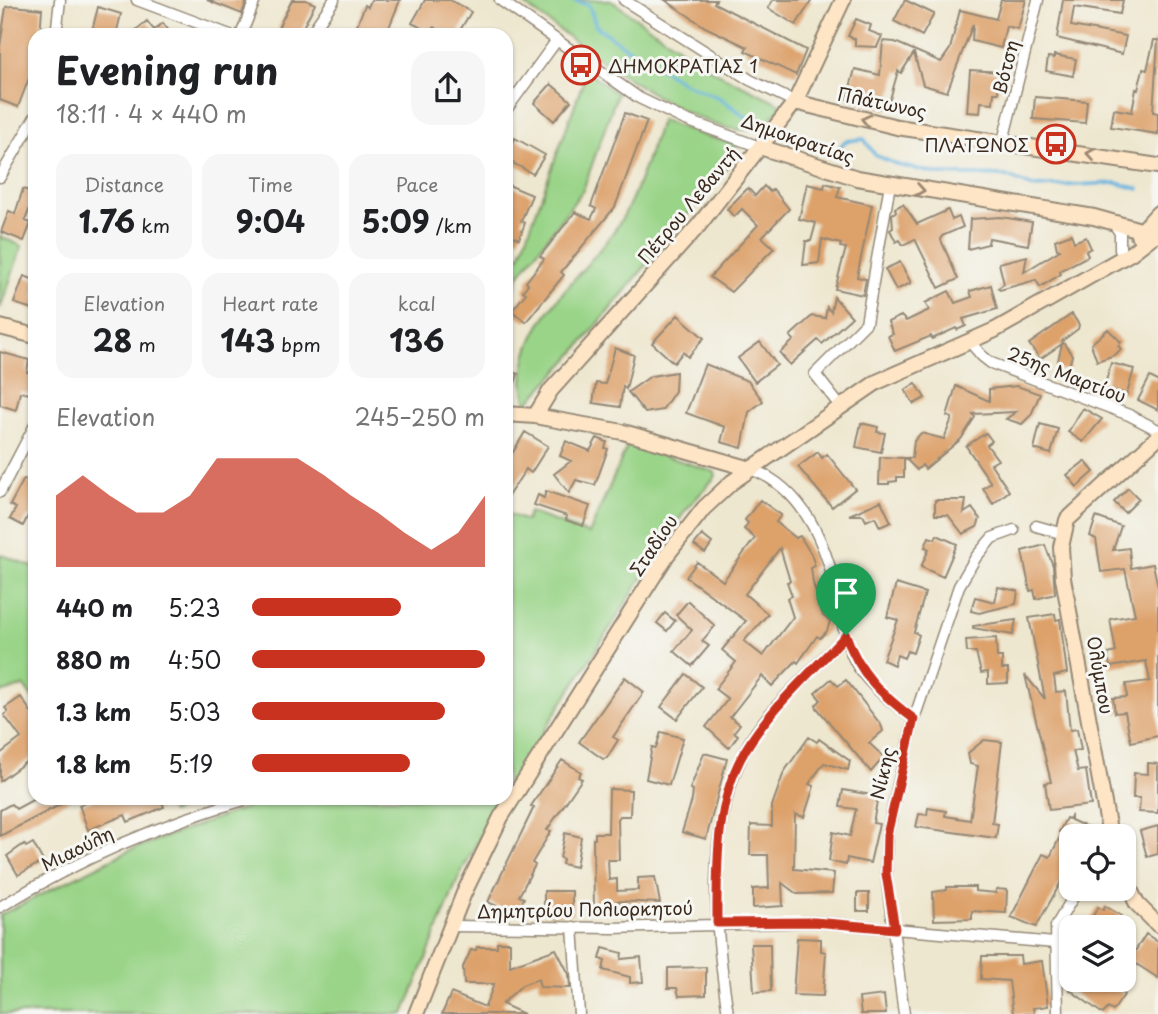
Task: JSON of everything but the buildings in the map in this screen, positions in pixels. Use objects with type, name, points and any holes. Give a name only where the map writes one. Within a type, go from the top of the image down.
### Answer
[{"type":"street","points":[[57,28],[60,0]]},
{"type":"street","points":[[137,0],[211,28]]},
{"type":"street","points":[[244,28],[255,0]]},
{"type":"street","points":[[315,28],[334,0]]},
{"type":"street","name":"Δημοκρατίας","points":[[500,0],[639,98],[683,119],[824,170],[1113,222],[1154,233]]},
{"type":"street","name":"Πλάτωνος","points":[[624,0],[750,80],[795,102],[897,127],[1158,166]]},
{"type":"street","name":"Πέτρου Λεβαντή","points":[[535,416],[551,390],[699,225],[795,102],[843,0]]},
{"type":"street","name":"Βότση","points":[[1003,141],[1038,0]]},
{"type":"street","points":[[513,100],[557,40]]},
{"type":"street","points":[[0,177],[28,129]]},
{"type":"street","points":[[840,406],[815,374],[866,323],[890,184]]},
{"type":"street","name":"Σταδίου","points":[[513,798],[667,555],[704,508],[751,469],[889,375],[970,342],[1131,253],[1154,233],[1158,213]]},
{"type":"street","points":[[1113,222],[1120,233],[1120,250]]},
{"type":"street","name":"Σταδίου","points":[[1100,268],[1120,250],[1154,233]]},
{"type":"street","points":[[0,327],[28,334]]},
{"type":"street","name":"25ης Μαρτίου","points":[[970,342],[991,363],[1129,415],[1158,430]]},
{"type":"street","points":[[513,414],[622,432],[751,469],[778,484],[813,525],[830,569],[855,661],[865,676],[914,719]]},
{"type":"street","points":[[1036,526],[1066,527],[1158,437]]},
{"type":"street","points":[[0,492],[28,438]]},
{"type":"street","name":"Ολύμπου","points":[[1066,527],[1061,547],[1063,578],[1108,824]]},
{"type":"street","name":"Νίκης","points":[[904,1014],[886,874],[887,835],[914,719],[959,586],[976,557],[992,538],[1014,530]]},
{"type":"street","points":[[728,1014],[717,923],[717,855],[723,814],[744,750],[768,718],[846,635]]},
{"type":"street","name":"Μιαούλη","points":[[0,907],[35,886],[132,838],[228,805]]},
{"type":"street","name":"Σταδίου","points":[[416,1014],[450,926],[509,805]]},
{"type":"street","points":[[1058,1014],[1056,926],[1071,901]]},
{"type":"street","points":[[1136,901],[1158,925]]},
{"type":"street","name":"Δημητρίου Πολιορκητού","points":[[450,926],[573,927],[814,922],[1055,943]]},
{"type":"street","points":[[573,927],[579,1014]]},
{"type":"green space","points":[[518,0],[610,0],[713,71],[783,105],[754,128],[732,129],[703,120],[633,82]]},
{"type":"green space","points":[[587,71],[617,94],[583,190],[518,277],[513,294],[513,254],[520,256]]},
{"type":"green space","points":[[661,120],[704,136],[733,143],[739,152],[570,358],[527,404],[523,376],[528,350],[539,326],[610,237],[624,215],[640,180]]},
{"type":"green space","points":[[0,236],[22,246],[0,309]]},
{"type":"green space","points":[[628,444],[715,472],[716,476],[685,511],[513,779],[513,516],[526,521],[529,512],[589,534]]},
{"type":"green space","points":[[0,554],[28,565],[28,692],[24,686],[0,693]]},
{"type":"green space","points":[[167,805],[193,805],[171,813]]},
{"type":"green space","points":[[253,805],[496,805],[458,879],[404,1014],[0,1014],[0,915],[128,851]]},
{"type":"waterway","points":[[572,0],[589,5],[596,26],[621,44],[684,83],[720,98],[753,122]]},
{"type":"waterway","points":[[786,138],[820,143],[835,153],[845,141],[864,139],[875,155],[898,165],[938,174],[1006,176],[1033,187],[1117,183],[1139,189]]},
{"type":"place","name":"ΔΗΜΟΚΡΑΤΙΑΣ 1","points":[[581,65]]},
{"type":"place","name":"ΠΛΑΤΩΝΟΣ","points":[[1056,144]]},
{"type":"route","points":[[846,635],[855,661],[865,676],[886,698],[914,719],[887,835],[886,874],[895,929],[814,922],[717,923],[717,855],[725,801],[744,750],[768,718],[846,635]]}]
